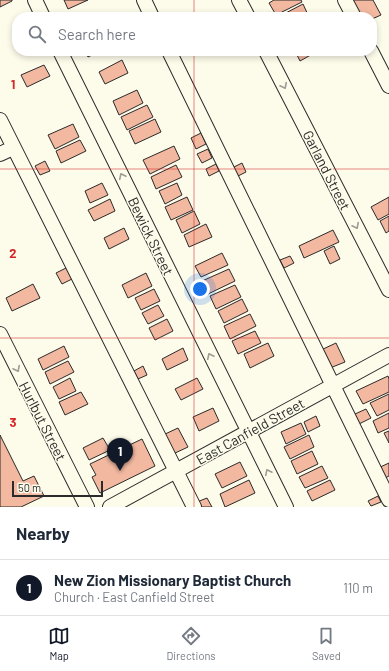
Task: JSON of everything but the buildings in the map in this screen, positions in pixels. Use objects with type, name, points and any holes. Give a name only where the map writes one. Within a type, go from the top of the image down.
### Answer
[{"type":"street","points":[[35,0],[41,12]]},
{"type":"street","points":[[144,0],[150,12]]},
{"type":"street","points":[[239,0],[245,12]]},
{"type":"street","points":[[345,0],[351,12]]},
{"type":"street","name":"Bewick Street","points":[[62,56],[286,507]]},
{"type":"street","points":[[171,56],[389,500]]},
{"type":"street","name":"Garland Street","points":[[269,56],[389,290]]},
{"type":"street","points":[[374,56],[389,86]]},
{"type":"street","points":[[0,120],[194,507]]},
{"type":"street","points":[[0,154],[13,148]]},
{"type":"street","name":"Hurlbut Street","points":[[0,334],[86,507]]},
{"type":"street","name":"East Canfield Street","points":[[110,507],[389,355]]},
{"type":"place","name":"New Zion Missionary Baptist Church","points":[[120,471]]}]
